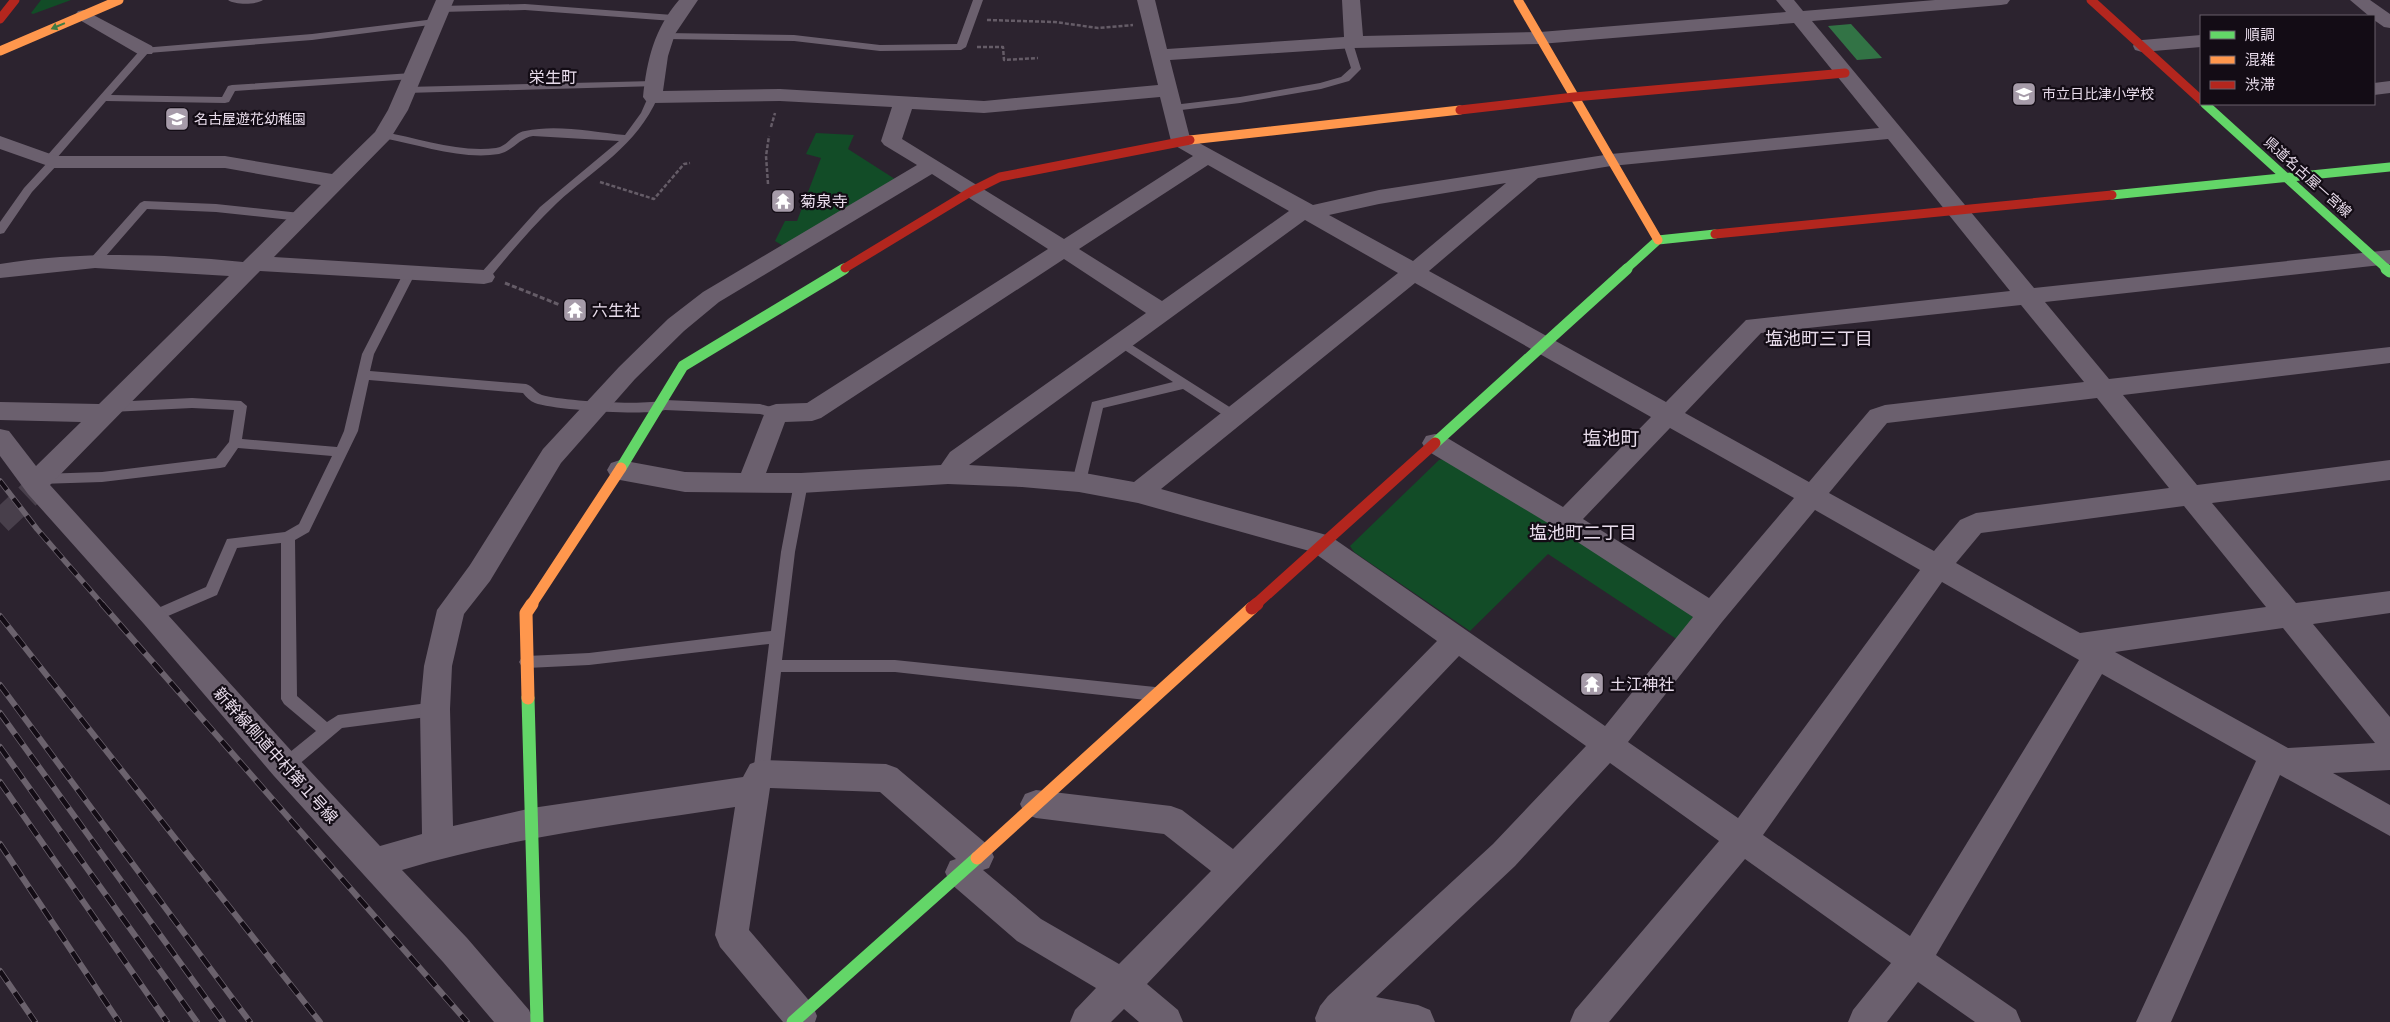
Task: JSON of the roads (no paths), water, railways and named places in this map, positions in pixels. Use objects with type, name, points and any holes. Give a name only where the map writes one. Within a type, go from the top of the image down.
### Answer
[{"type":"street","points":[[0,19],[15,0]]},
{"type":"street","points":[[0,40],[88,8],[119,0]]},
{"type":"street","points":[[689,0],[673,18],[659,48],[654,91],[984,107],[1171,99]]},
{"type":"street","points":[[1146,0],[1181,141],[2390,821]]},
{"type":"street","points":[[1351,0],[1351,43]]},
{"type":"street","points":[[1518,0],[1658,240]]},
{"type":"street","points":[[1160,55],[1351,43],[1540,38],[1792,9],[2001,0]]},
{"type":"street","name":"県道名古屋一宮線","points":[[2091,0],[2200,97]]},
{"type":"street","points":[[2359,0],[2390,23]]},
{"type":"street","points":[[88,8],[145,50]]},
{"type":"street","points":[[0,51],[88,8]]},
{"type":"street","points":[[1792,9],[2390,739]]},
{"type":"street","points":[[38,483],[108,410],[383,135],[398,110],[440,10]]},
{"type":"street","points":[[2375,25],[2390,23]]},
{"type":"street","points":[[2142,46],[2200,41]]},
{"type":"street","points":[[537,1022],[526,612],[620,470],[683,366],[972,191],[1000,177],[1181,141],[1574,97],[1845,73]]},
{"type":"street","points":[[2375,89],[2390,87]]},
{"type":"street","points":[[904,102],[892,142],[932,165],[1162,312]]},
{"type":"street","name":"県道名古屋一宮線","points":[[2209,105],[2286,177],[2385,263]]},
{"type":"street","points":[[948,474],[959,459],[1162,312],[1307,212],[1379,197],[1611,160],[1893,133]]},
{"type":"street","points":[[0,142],[51,161],[225,162],[336,181]]},
{"type":"street","points":[[750,482],[776,413],[812,412],[1208,156]]},
{"type":"street","points":[[438,844],[435,709],[438,666],[451,610],[480,573],[552,456],[597,406],[676,325],[711,297],[932,165]]},
{"type":"street","points":[[757,782],[732,935],[796,1019],[970,864],[1658,240],[2390,167]]},
{"type":"street","points":[[1138,493],[1414,272],[1531,174]]},
{"type":"street","points":[[0,270],[56,263],[96,261],[410,272],[484,277]]},
{"type":"street","points":[[1565,521],[1669,416],[1754,326],[2027,297],[2385,263]]},
{"type":"street","points":[[1334,1015],[1504,855],[1608,744],[1712,614],[1879,416],[2390,356]]},
{"type":"street","points":[[0,412],[108,410]]},
{"type":"street","name":"新幹線側道中村第１号線","points":[[0,438],[285,766],[455,950],[517,1022]]},
{"type":"street","points":[[1435,443],[1565,521],[1712,614]]},
{"type":"street","points":[[620,470],[685,482],[801,483],[948,474],[1022,477],[1079,482],[1138,493],[1321,544],[2004,1022]]},
{"type":"street","points":[[1587,1022],[1742,838],[1938,566],[1969,527],[1976,523],[2390,470]]},
{"type":"street","points":[[2087,650],[2289,616],[2390,602]]},
{"type":"street","points":[[1087,1022],[1458,639]]},
{"type":"street","points":[[1865,1022],[1916,960],[2087,650]]},
{"type":"street","points":[[2278,759],[2390,756]]},
{"type":"street","points":[[2153,1022],[2278,759]]},
{"type":"street","points":[[374,863],[438,844],[532,823],[757,782],[886,778],[970,864],[1029,930],[1122,985],[1166,1022]]},
{"type":"street","points":[[1036,804],[1171,820],[1234,869]]},
{"type":"street","points":[[1334,1015],[1418,1022]]},
{"type":"lane","points":[[233,0],[258,0]]},
{"type":"lane","points":[[666,36],[794,38],[880,48],[961,47],[978,0]]},
{"type":"lane","points":[[0,230],[51,161],[145,50],[312,37],[440,10],[525,7],[673,18]]},
{"type":"lane","points":[[1171,99],[1240,100],[1321,86],[1345,79],[1356,69],[1351,43]]},
{"type":"lane","points":[[104,98],[225,100],[232,88],[409,83],[654,91],[648,114],[627,138],[581,177],[518,237],[484,277]]},
{"type":"lane","points":[[383,135],[462,150],[495,151],[506,150],[523,134],[543,133],[627,138]]},
{"type":"lane","points":[[96,261],[144,204],[216,208],[300,217]]},
{"type":"lane","points":[[154,616],[212,591],[232,543],[288,536],[304,528],[351,431],[368,354],[410,272]]},
{"type":"lane","points":[[1120,342],[1234,416]]},
{"type":"lane","points":[[362,375],[526,388],[537,399],[597,406],[656,408],[665,405],[760,409],[776,413]]},
{"type":"lane","points":[[1079,482],[1097,405],[1185,384]]},
{"type":"lane","points":[[38,483],[102,478],[220,463],[235,443],[241,406],[192,403],[108,410]]},
{"type":"lane","points":[[235,443],[262,447],[340,452]]},
{"type":"lane","points":[[757,782],[775,666],[788,552],[801,483]]},
{"type":"lane","points":[[288,536],[290,699],[327,731]]},
{"type":"lane","points":[[527,662],[589,658],[778,637]]},
{"type":"lane","points":[[775,666],[895,666],[1156,694]]},
{"type":"lane","points":[[285,766],[338,722],[435,709]]},
{"type":"tunnel","points":[[0,522],[37,487]]},
{"type":"railway","points":[[0,481],[37,529],[103,605]]},
{"type":"railway","points":[[102,604],[467,1022]]},
{"type":"railway","points":[[0,616],[320,1022]]},
{"type":"railway","points":[[0,685],[250,1022]]},
{"type":"railway","points":[[0,713],[223,1022]]},
{"type":"railway","points":[[0,747],[197,1022]]},
{"type":"railway","points":[[0,782],[167,1022]]},
{"type":"railway","points":[[0,844],[119,1022]]},
{"type":"railway","points":[[0,971],[35,1022]]},
{"type":"place","name":"市立日比津小学校","points":[[2024,94]]},
{"type":"place","name":"名古屋遊花幼稚園","points":[[177,119]]},
{"type":"place","name":"菊泉寺","points":[[783,201]]},
{"type":"place","name":"六生社","points":[[575,310]]},
{"type":"place","name":"土江神社","points":[[1592,684]]},
{"type":"district","name":"栄生町","points":[[553,77]]},
{"type":"district","name":"塩池町三丁目","points":[[1819,339]]},
{"type":"district","name":"塩池町","points":[[1611,438]]},
{"type":"district","name":"塩池町二丁目","points":[[1583,533]]}]
